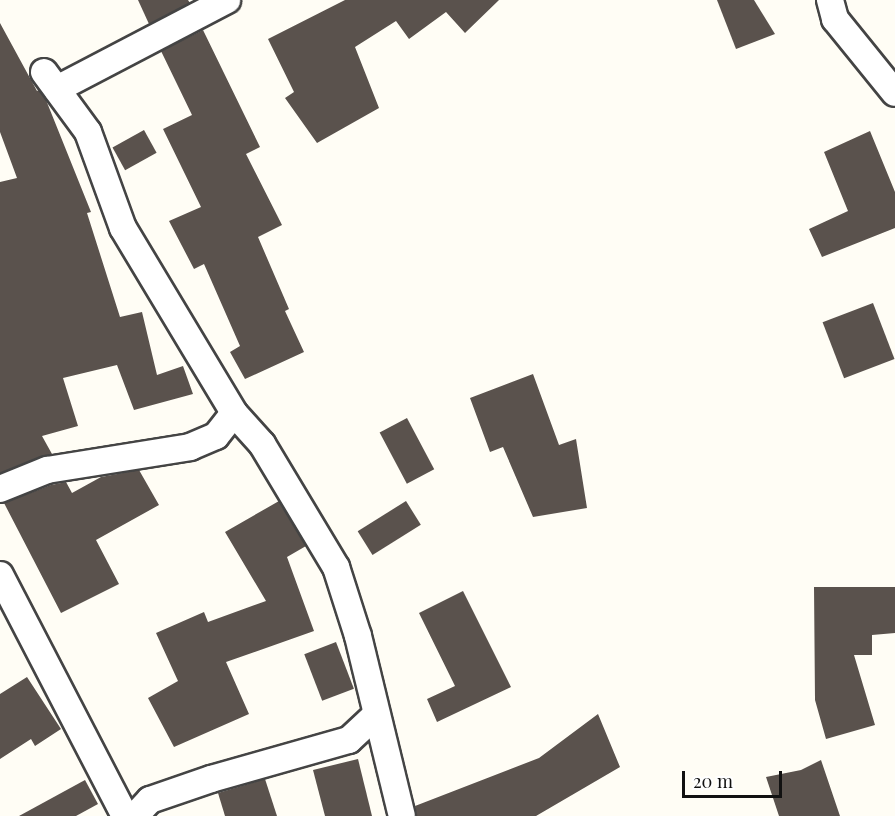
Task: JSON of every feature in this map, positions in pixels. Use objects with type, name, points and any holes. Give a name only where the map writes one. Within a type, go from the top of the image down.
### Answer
[{"type":"street","points":[[228,0],[50,80],[88,132],[123,228],[234,413],[262,444],[336,567],[358,636],[402,816]]},
{"type":"street","points":[[830,0],[835,19],[895,93]]},
{"type":"street","points":[[0,489],[47,470],[190,447],[216,435],[234,413]]},
{"type":"street","points":[[0,575],[125,816]]},
{"type":"street","points":[[135,816],[150,800],[211,779],[349,740],[376,715]]},
{"type":"building","points":[[138,0],[188,0],[190,3],[149,24]]},
{"type":"building","points":[[345,0],[499,0],[465,33],[446,12],[409,39],[396,21],[355,47],[379,108],[317,143],[285,98],[294,92],[268,39]]},
{"type":"building","points":[[717,0],[754,0],[775,34],[736,49]]},
{"type":"building","points":[[0,23],[37,91],[39,90],[46,100],[91,212],[87,213],[120,317],[142,312],[157,375],[183,366],[193,394],[134,410],[117,365],[63,378],[78,426],[42,436],[52,454],[0,473],[0,182],[17,178],[0,132]]},
{"type":"building","points":[[203,30],[260,147],[246,154],[282,225],[258,237],[289,309],[285,311],[304,352],[245,379],[230,352],[240,346],[204,264],[194,269],[169,221],[201,207],[163,129],[192,115],[161,51]]},
{"type":"building","points":[[144,130],[157,153],[125,170],[113,147]]},
{"type":"building","points":[[870,131],[895,192],[895,228],[822,257],[809,229],[848,211],[824,152]]},
{"type":"building","points":[[873,303],[895,359],[844,378],[823,322]]},
{"type":"building","points":[[533,374],[559,445],[576,439],[587,508],[533,517],[503,447],[490,452],[470,398]]},
{"type":"building","points":[[407,418],[434,469],[407,484],[380,433]]},
{"type":"building","points":[[139,470],[159,505],[96,540],[119,584],[61,613],[4,503],[51,485],[66,482],[72,493],[101,477]]},
{"type":"building","points":[[279,501],[306,546],[287,557],[314,631],[226,662],[249,714],[174,747],[148,698],[178,681],[156,633],[204,612],[208,622],[266,601],[225,532]]},
{"type":"building","points":[[406,501],[421,525],[372,555],[358,531]]},
{"type":"building","points":[[814,587],[895,587],[895,633],[872,635],[872,655],[854,655],[875,725],[826,739],[815,700]]},
{"type":"building","points":[[463,591],[511,687],[437,722],[427,699],[455,686],[419,613]]},
{"type":"building","points":[[336,642],[354,689],[322,701],[304,654]]},
{"type":"building","points":[[27,677],[61,729],[35,746],[31,739],[0,759],[0,694]]},
{"type":"building","points":[[598,714],[620,767],[536,816],[417,816],[415,806],[539,758]]},
{"type":"building","points":[[358,759],[372,816],[325,816],[313,770]]},
{"type":"building","points":[[821,760],[840,816],[779,816],[766,777],[801,770]]},
{"type":"building","points":[[265,779],[277,816],[225,816],[218,793]]},
{"type":"building","points":[[85,780],[98,804],[76,816],[19,816]]}]
